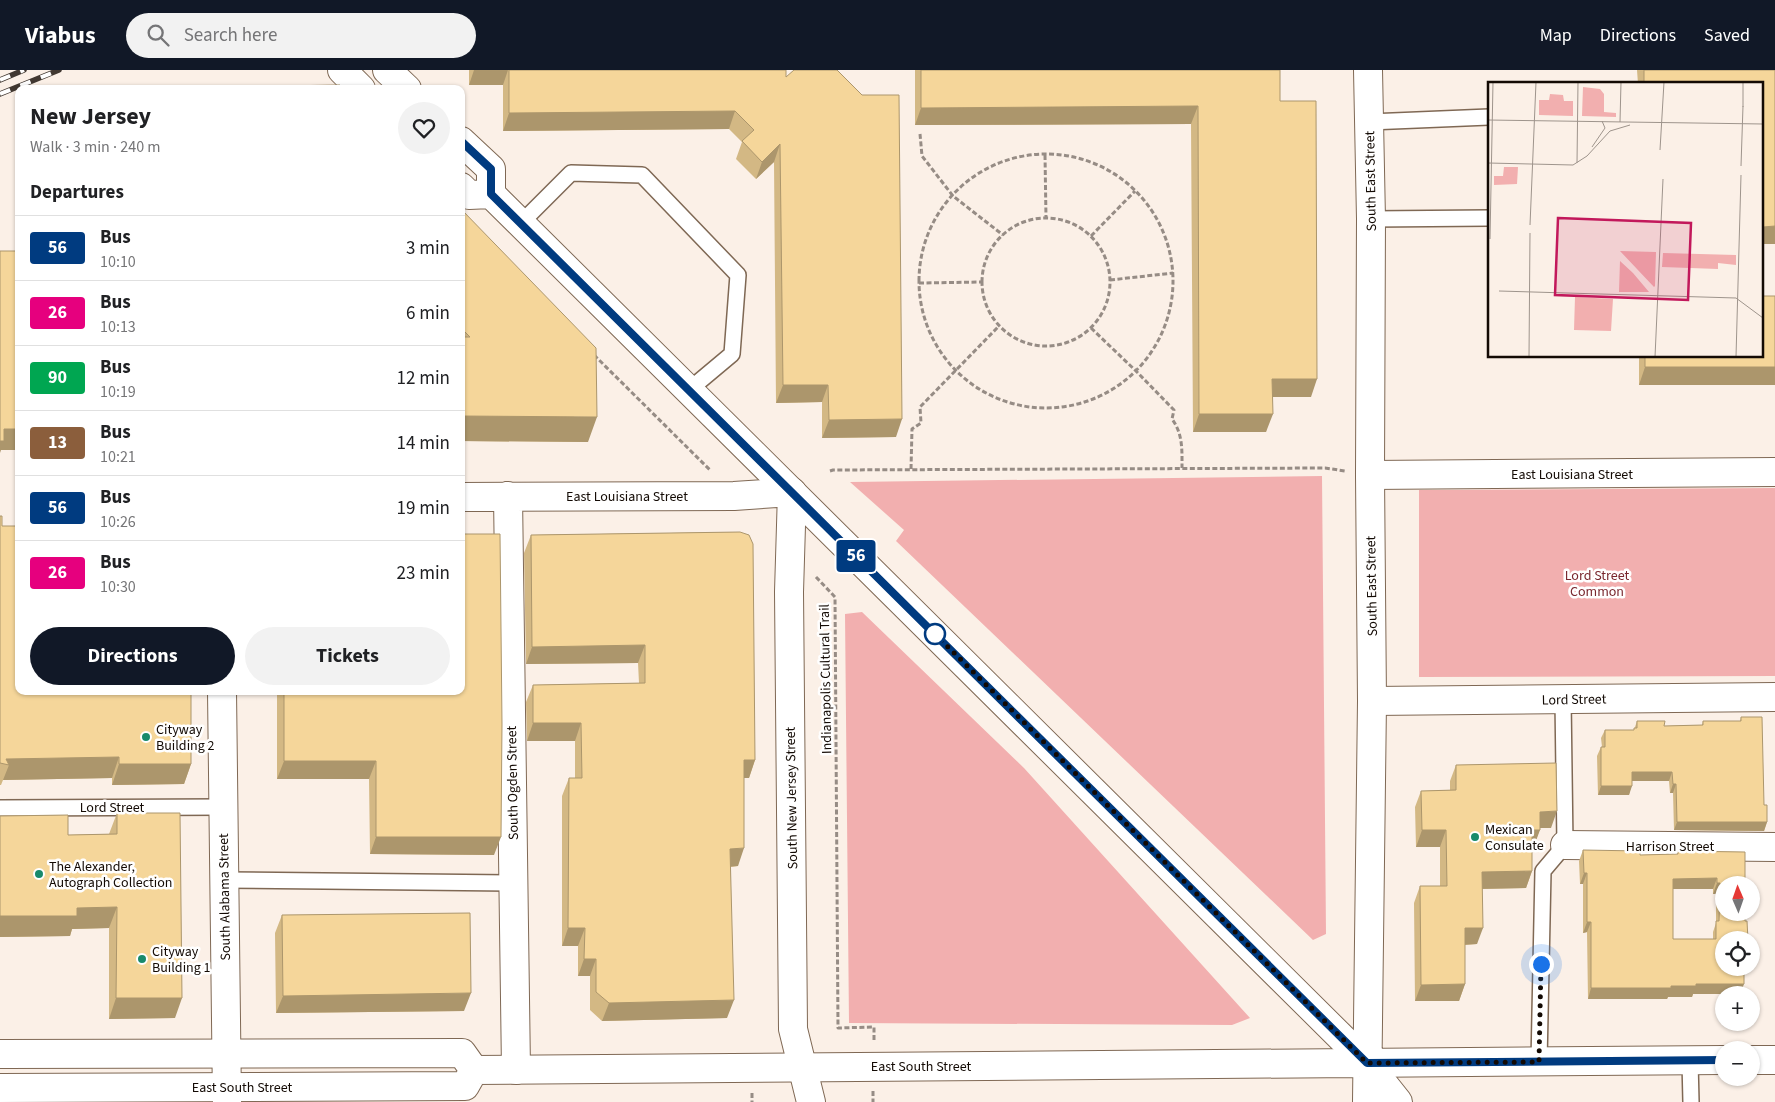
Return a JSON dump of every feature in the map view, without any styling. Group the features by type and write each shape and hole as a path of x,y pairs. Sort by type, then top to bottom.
{"street":[{"path":"342,70 357,85"},
{"path":"387,70 403,85"},
{"name":"South East Street","path":"1366,1102 1372,701 1370,475 1371,219 1368,70"},
{"path":"465,145 491,169 491,194 1367,1063 1398,1102"},
{"path":"465,191 469,195 491,194"},
{"name":"East Louisiana Street","path":"1370,475 1775,472"},
{"name":"East Louisiana Street","path":"465,497 734,496 792,492"},
{"name":"South New Jersey Street","path":"792,492 789,592 793,1029 810,1102"},
{"name":"South Ogden Street","path":"508,496 516,1070"},
{"name":"South Alabama Street","path":"222,695 227,1095"},
{"name":"Lord Street","path":"1372,701 1775,697"},
{"name":"Harrison Street","path":"1564,845 1775,847"},
{"path":"0,1054 462,1052 474,1070"},
{"name":"East South Street","path":"0,1088 227,1095 465,1086 474,1070 1715,1060"},
{"path":"1760,1060 1775,1060"}],"lane":[{"path":"1369,122 1488,117"},
{"path":"521,223 571,173 642,175 738,274 732,354 689,390"},
{"path":"1371,219 1488,218"},
{"path":"1539,1062 1543,872 1564,845 1563,699"},
{"name":"Lord Street","path":"0,808 223,806"},
{"path":"224,880 514,883"},
{"path":"1690,1061 1690,1102"}],"path":[{"path":"920,134 922,156 953,196 1003,235"},
{"path":"1045,155 1046,218"},
{"path":"1045,155 1065,156 1084,160 1119,178 1135,190 1147,204 1165,237 1171,255 1173,273 1170,309 1165,326 1158,342 1136,371 1122,383 1090,400 1055,408 1028,406 1001,400 970,382 956,371 932,336 923,310 919,282 923,251 928,236 938,215 953,196 985,170 1024,157 1045,155"},
{"path":"1090,236 1135,190"},
{"path":"1046,218 1062,220 1077,226 1090,236 1101,249 1108,264 1110,280 1108,298 1102,314 1091,328 1077,338 1062,344 1045,346 1028,344 1013,337 1000,326 987,306 982,282 983,268 987,256 994,244 1003,235 1016,226 1030,220 1046,218"},
{"path":"1110,280 1173,273"},
{"path":"919,282 982,282"},
{"path":"911,469 912,429 921,423 920,407 1000,326"},
{"path":"1091,328 1174,410 1172,419 1178,428 1182,440 1182,468"},
{"path":"592,353 734,496"},
{"path":"830,471 911,469 1325,468 1370,475"},
{"name":"Indianapolis Cultural Trail","path":"791,553 835,597 838,1028 874,1027 873,1102"}],"green space":[{"path":"1322,476 1326,934 1313,940 896,541 904,530 850,482"},
{"name":"Lord Street Common","path":"1775,488 1775,676 1419,677 1419,490"},
{"path":"862,612 1024,768 1250,1018 1232,1025 849,1023 845,614"}],"building":[{"path":"509,70 786,70 786,77 794,70 837,70 862,95 899,95 902,419 829,420 828,385 783,385 780,144 762,162 742,141 754,130 735,111 509,113"},
{"path":"921,70 1280,70 1280,101 1316,101 1317,379 1272,379 1273,414 1199,414 1198,106 921,108"},
{"path":"1644,70 1775,70 1775,226 1763,227 1763,296 1775,296 1775,367 1645,367 1645,358 1762,358 1762,82 1644,82"},
{"path":"465,213 596,348 597,417 465,416 465,337 470,337 465,332"},
{"path":"0,251 15,251 15,429 4,429 4,441 0,441"},
{"path":"0,516 2,516 2,526 15,526 15,695 191,695 191,764 119,764 119,757 6,759 9,765 0,763"},
{"path":"740,532 749,535 753,544 755,760 744,760 744,848 730,849 734,1000 609,1003 596,992 596,959 584,959 585,928 568,928 569,778 582,778 581,723 533,723 533,685 645,683 645,645 532,647 531,535"},
{"path":"465,534 500,534 501,837 376,837 376,761 284,761 284,695 465,695"},
{"path":"1741,717 1762,717 1764,805 1767,805 1767,822 1677,822 1676,784 1673,784 1672,772 1632,772 1632,786 1601,786 1601,747 1605,747 1605,730 1634,730 1634,728 1637,728 1637,721 1665,721 1664,726 1703,725 1703,721 1741,721"},
{"path":"1556,763 1557,811 1540,812 1540,830 1532,830 1532,871 1482,872 1483,928 1465,928 1465,984 1421,985 1420,886 1447,886 1446,830 1422,830 1421,791 1456,790 1456,765"},
{"path":"117,813 180,813 182,998 116,998 117,907 77,908 77,916 0,916 0,816 68,815 68,835 117,834"},
{"path":"1583,850 1640,851 1640,855 1678,854 1678,851 1745,852 1745,876 1673,879 1673,939 1715,939 1715,976 1744,976 1744,984 1696,984 1696,986 1671,986 1671,988 1591,988 1591,922 1587,922 1587,873 1584,873"},
{"path":"470,913 471,993 283,996 282,915"},
{"path":"1716,921 1747,921 1748,931 1716,931"}],"railway":[{"path":"0,80 24,70"},
{"path":"22,85 59,70"},
{"path":"0,94 15,88"}],"bus line":[{"name":"56","path":"465,145 491,169 491,194 1367,1063 1715,1060"}],"place":[{"name":"Cityway Building 2","path":"146,737"},
{"name":"Mexican Consulate","path":"1475,837"},
{"name":"The Alexander, Autograph Collection","path":"39,874"},
{"name":"Cityway Building 1","path":"142,959"}],"route":[{"path":"935,634 1367,1063 1539,1062 1541,964"}]}
